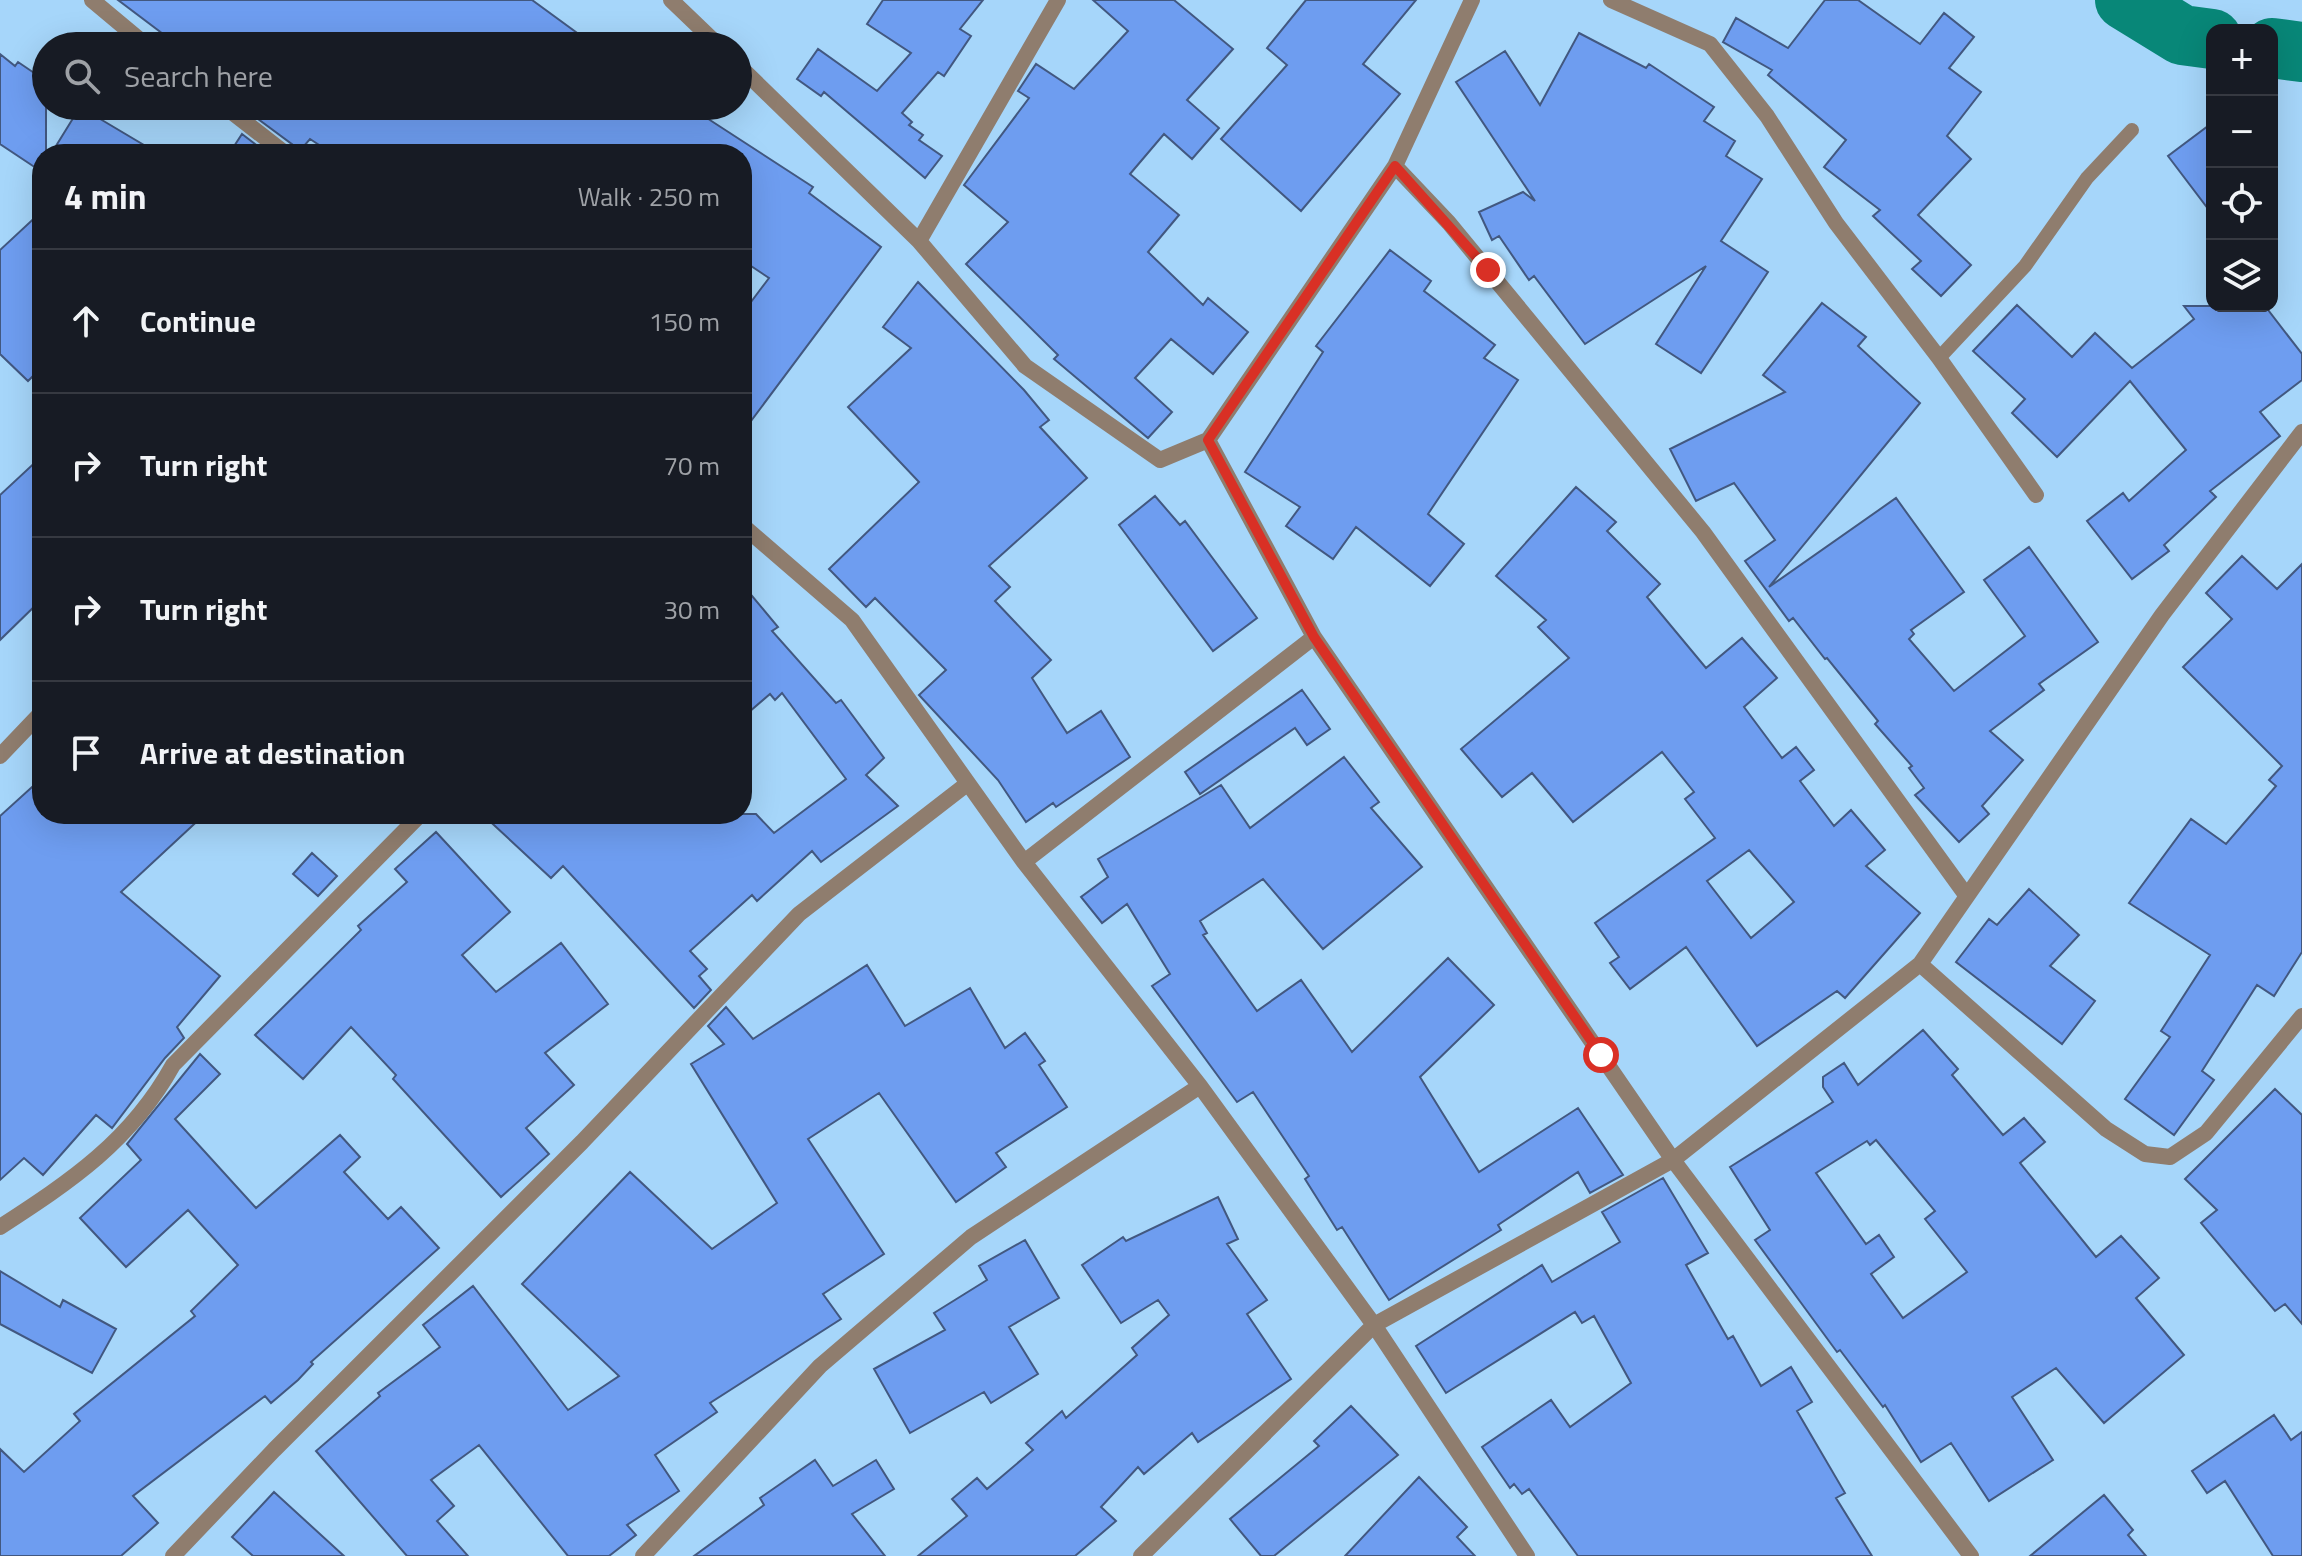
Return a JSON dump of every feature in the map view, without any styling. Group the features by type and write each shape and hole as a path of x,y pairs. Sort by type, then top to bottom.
{"street":[{"path":"92,0 130,32"},
{"path":"671,0 704,32"},
{"path":"919,241 1058,0"},
{"path":"752,79 919,241 1025,366 1160,460 1208,440 1395,166 1472,0"},
{"path":"1611,0 1710,44 1767,116 1836,223 1939,358 2036,495"},
{"path":"242,120 273,144"},
{"path":"1395,166 1449,223 1703,532 1966,895"},
{"path":"1141,1556 1374,1325 1673,1160 1920,964 2162,615 2302,432"},
{"path":"1208,440 1314,637 1673,1160 1971,1556"},
{"path":"752,534 852,620 1024,862 1200,1086 1374,1325 1527,1556"},
{"path":"1024,862 1314,637"},
{"path":"0,756 32,722"},
{"path":"173,1556 274,1450 582,1142 799,914 967,784"},
{"path":"0,1227 58,1191 124,1135 153,1101 173,1065 411,824"},
{"path":"1920,964 2106,1129 2145,1154 2170,1157 2206,1133 2301,1020"},
{"path":"643,1556 820,1366 971,1237 1200,1086"}],"lane":[{"path":"1939,358 2025,266 2087,178 2132,130"}],"building":[{"path":"118,0 532,0 576,32 160,32"},
{"path":"883,0 983,0 960,29 971,36 944,76 938,72 902,113 912,122 909,125 923,135 919,140 942,156 925,178 824,92 821,96 797,79 818,49 877,91 911,53 867,24"},
{"path":"1093,0 1174,0 1233,49 1187,100 1219,128 1192,159 1164,134 1130,174 1179,215 1148,252 1203,305 1208,298 1248,332 1213,374 1171,339 1135,378 1172,412 1148,438 1054,359 1058,355 966,264 1008,222 964,185 1029,98 1018,91 1036,64 1074,89 1128,31"},
{"path":"1306,0 1416,0 1363,64 1400,94 1301,211 1221,139 1287,65 1267,48"},
{"path":"1825,0 1858,0 1920,44 1944,13 1974,37 1949,68 1981,92 1947,136 1971,159 1918,215 1971,265 1941,296 1912,269 1921,261 1873,216 1880,210 1824,167 1846,140 1768,75 1772,70 1723,42 1736,18 1788,48"},
{"path":"1579,33 1646,68 1649,64 1714,107 1704,121 1735,141 1726,156 1762,179 1721,241 1768,272 1701,373 1656,344 1706,266 1585,344 1534,276 1529,280 1499,236 1492,240 1479,212 1523,192 1535,201 1456,82 1505,51 1540,105"},
{"path":"0,54 15,66 18,62 32,72 32,120 46,120 46,144 32,144 32,165 0,144"},
{"path":"72,120 102,120 142,144 57,144"},
{"path":"259,120 710,120 747,144 318,144 310,139 306,144 292,144"},
{"path":"2206,128 2206,206 2168,156"},
{"path":"242,134 255,144 236,144"},
{"path":"752,147 813,187 809,193 881,247 752,420 752,301 769,278 752,267"},
{"path":"32,220 32,377 28,381 0,354 0,250"},
{"path":"1390,250 1431,281 1424,291 1495,345 1484,358 1518,380 1428,514 1464,544 1430,586 1356,527 1333,559 1286,526 1300,507 1245,472 1323,352 1316,346"},
{"path":"918,282 1024,390 1049,420 1040,427 1087,478 989,566 1010,587 995,601 1051,660 1032,678 1067,733 1101,711 1130,757 1056,807 1053,803 1026,822 998,780 919,695 946,670 875,598 866,607 829,569 919,482 848,407 911,348 883,327"},
{"path":"1822,303 1866,337 1858,346 1920,403 1769,587 1896,498 1964,592 1911,630 1914,634 1909,639 1954,691 2025,636 1984,580 2029,547 2098,642 2039,684 2044,690 1990,731 2023,760 1982,806 1989,814 1959,842 1915,795 1924,788 1909,768 1912,766 1875,724 1878,721 1793,618 1789,621 1745,561 1775,540 1734,483 1696,501 1670,449 1785,392 1763,375"},
{"path":"2017,305 2072,357 2095,333 2132,368 2194,319 2184,306 2206,306 2206,312 2270,312 2302,354 2302,380 2260,412 2280,436 2210,491 2216,497 2164,545 2169,551 2132,579 2087,521 2123,493 2129,501 2186,450 2130,381 2057,457 2012,413 2025,399 1973,351"},
{"path":"32,465 32,609 0,640 0,495"},
{"path":"1576,487 1616,522 1607,531 1660,584 1647,597 1706,668 1742,638 1777,678 1744,707 1782,758 1796,747 1814,770 1800,781 1834,826 1851,810 1885,850 1866,866 1920,913 1845,998 1837,991 1757,1046 1686,947 1630,989 1610,963 1619,957 1595,923 1715,838 1685,799 1694,792 1662,752 1573,822 1532,773 1502,797 1461,749 1569,658 1538,627 1546,620 1496,576","holes":["1749,850 1794,902 1751,938 1707,881"]},
{"path":"1155,496 1180,525 1185,521 1257,618 1213,651 1119,525"},
{"path":"2242,556 2277,589 2302,564 2302,952 2274,996 2257,985 2202,1071 2214,1080 2174,1135 2125,1099 2170,1037 2161,1031 2210,955 2129,903 2191,819 2226,844 2276,786 2269,780 2282,766 2183,667 2232,619 2206,593"},
{"path":"752,596 778,627 772,631 836,703 841,700 884,758 866,775 898,806 821,862 812,851 757,901 752,895 690,951 707,969 699,976 711,990 694,1008 563,866 551,878 493,824 752,824 752,814 756,814 774,833 846,779 782,693 775,700 770,694 752,709"},
{"path":"1302,690 1330,729 1307,745 1295,728 1200,794 1185,772"},
{"path":"1344,757 1379,802 1371,808 1422,867 1323,949 1263,879 1200,921 1207,933 1203,935 1257,1011 1301,980 1352,1052 1448,958 1494,1005 1420,1077 1479,1172 1578,1108 1623,1175 1590,1193 1578,1172 1498,1225 1501,1230 1389,1300 1342,1227 1337,1230 1305,1179 1309,1176 1253,1092 1237,1102 1152,986 1170,974 1127,904 1102,923 1081,897 1108,877 1098,859 1221,785 1250,828"},
{"path":"32,787 32,824 194,824 121,892 220,976 177,1027 184,1038 112,1128 96,1115 43,1175 24,1158 0,1180 0,816"},
{"path":"436,832 510,912 462,955 496,992 561,943 608,1004 545,1053 574,1085 526,1128 549,1154 501,1197 393,1079 396,1075 351,1027 303,1079 255,1035 361,930 358,926 407,882 395,869"},
{"path":"312,853 337,876 318,896 293,874"},
{"path":"2029,889 2079,935 2050,966 2095,1001 2062,1044 1956,962 1989,919 1997,925"},
{"path":"867,965 905,1026 970,988 1005,1048 1025,1033 1045,1061 1039,1065 1067,1107 996,1153 1006,1167 956,1202 879,1093 808,1139 884,1254 823,1294 841,1319 710,1403 717,1412 655,1455 679,1491 627,1525 636,1535 609,1556 568,1556 479,1445 431,1480 454,1506 437,1521 468,1556 407,1556 316,1451 380,1396 378,1393 440,1347 423,1325 473,1286 568,1410 619,1376 522,1284 630,1172 712,1249 777,1203 691,1064 724,1044 708,1026 726,1007 753,1039"},
{"path":"1923,1030 1958,1069 1952,1075 2003,1135 2024,1118 2045,1142 2020,1163 2096,1257 2121,1236 2159,1278 2136,1298 2184,1355 2104,1423 2056,1368 2012,1397 2053,1460 1989,1501 1951,1443 1921,1462 1885,1405 1883,1407 1840,1350 1837,1352 1755,1240 1770,1230 1730,1167 1833,1102 1823,1087 1823,1077 1844,1063 1858,1085","holes":["1876,1140 1935,1211 1925,1219 1967,1272 1903,1318 1871,1274 1894,1257 1879,1235 1866,1244 1816,1173 1867,1141 1870,1145"]},
{"path":"200,1054 220,1074 175,1119 256,1208 340,1135 360,1157 344,1172 388,1219 401,1207 439,1248 311,1362 313,1364 298,1380 271,1403 265,1396 133,1496 158,1523 121,1556 0,1556 0,1449 24,1472 80,1421 74,1414 195,1316 191,1311 238,1265 188,1210 126,1267 80,1218 141,1160 127,1144"},
{"path":"2275,1089 2302,1115 2302,1324 2285,1304 2275,1311 2201,1223 2217,1210 2185,1179"},
{"path":"1663,1178 1708,1253 1686,1265 1728,1339 1733,1336 1761,1386 1791,1367 1812,1402 1797,1411 1845,1493 1836,1498 1872,1556 1578,1556 1529,1489 1522,1494 1514,1484 1510,1488 1482,1447 1551,1400 1570,1427 1631,1383 1594,1316 1582,1323 1575,1312 1446,1393 1416,1346 1542,1265 1552,1282 1620,1242 1602,1212"},
{"path":"1218,1197 1238,1239 1227,1244 1267,1300 1247,1314 1291,1379 1198,1442 1192,1433 1144,1474 1138,1467 1101,1507 1116,1521 1075,1556 918,1556 967,1516 952,1499 977,1478 987,1489 1033,1450 1026,1443 1062,1411 1066,1418 1137,1355 1132,1348 1169,1315 1158,1300 1121,1323 1082,1265 1123,1237 1126,1241"},
{"path":"1025,1240 1059,1298 1009,1327 1038,1374 991,1403 984,1392 910,1433 874,1369 945,1330 934,1313 987,1280 979,1266"},
{"path":"0,1271 60,1307 63,1300 116,1329 92,1373 0,1324"},
{"path":"1351,1406 1398,1455 1274,1556 1261,1556 1230,1519 1319,1446 1314,1441"},
{"path":"2274,1415 2291,1440 2302,1432 2302,1556 2273,1556 2225,1481 2207,1493 2192,1471"},
{"path":"815,1460 833,1486 876,1460 894,1489 852,1514 885,1556 694,1556 764,1505 760,1498"},
{"path":"1419,1477 1467,1527 1457,1537 1475,1556 1345,1556"},
{"path":"274,1492 344,1556 253,1556 232,1537"},
{"path":"2104,1495 2133,1530 2128,1535 2146,1556 2030,1556"}],"waterway":[{"path":"2125,0 2182,35 2206,38"},
{"path":"2278,49 2302,52"}],"route":[{"path":"1488,270 1395,166 1208,440 1314,637 1601,1055"}]}
